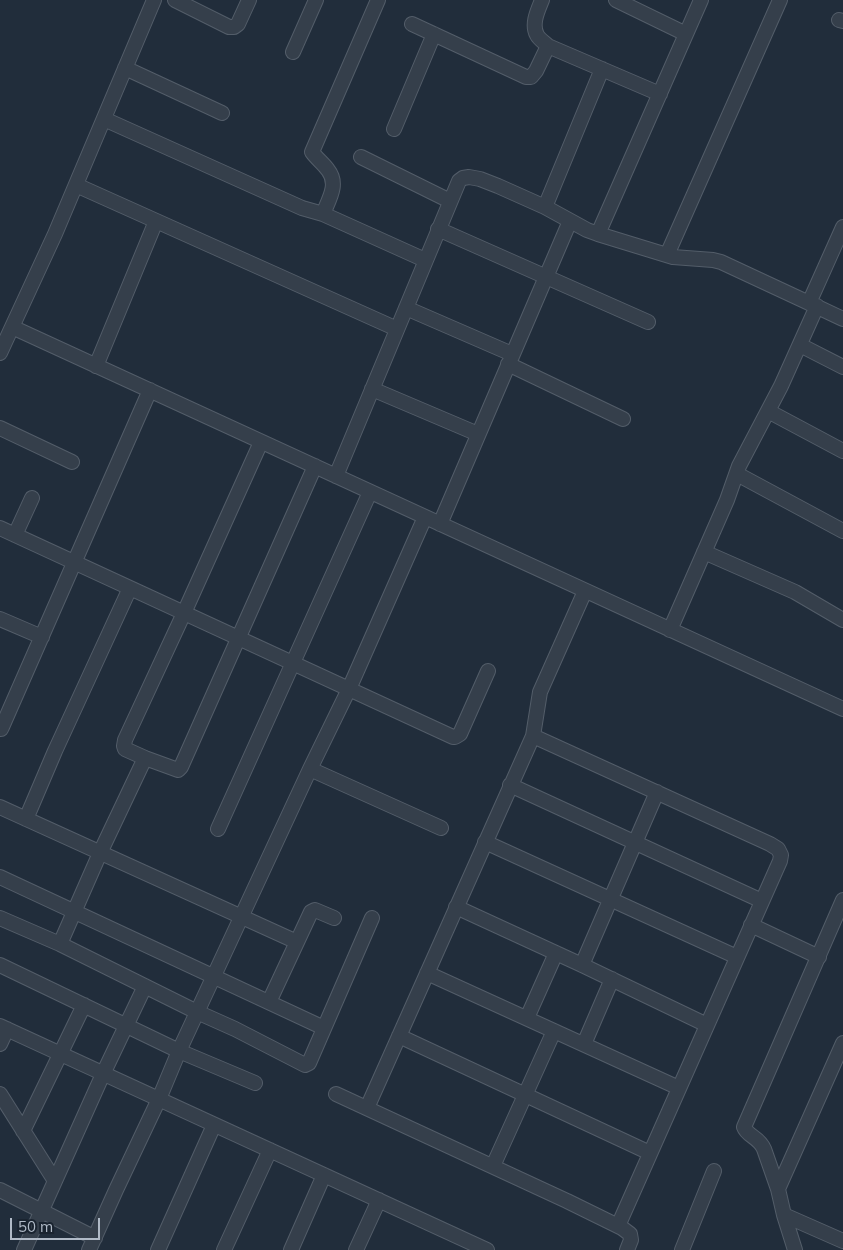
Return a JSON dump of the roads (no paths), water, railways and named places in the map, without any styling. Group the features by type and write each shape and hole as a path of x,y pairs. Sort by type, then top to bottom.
{"street":[{"path":"0,353 55,234 154,0"},
{"path":"175,0 229,27 234,27 238,24 249,0"},
{"path":"293,52 316,0"},
{"path":"323,214 332,193 334,178 312,152 378,0"},
{"path":"542,0 534,25 537,36 548,46 660,94"},
{"path":"616,0 686,34"},
{"path":"598,234 701,0"},
{"path":"667,255 780,0"},
{"path":"412,24 526,77 531,77 536,71 548,46"},
{"path":"394,129 434,34"},
{"path":"125,68 222,113"},
{"path":"545,207 602,69"},
{"path":"104,119 302,208 323,214 426,260"},
{"path":"361,157 450,201"},
{"path":"336,476 459,180 469,177 480,179 545,207 598,234 667,255 721,262 843,319"},
{"path":"76,185 397,329"},
{"path":"96,366 156,221"},
{"path":"440,524 570,221"},
{"path":"670,630 727,500 736,474 800,345 843,227"},
{"path":"438,229 648,322"},
{"path":"406,308 510,359 623,418"},
{"path":"12,327 843,709"},
{"path":"800,345 843,367"},
{"path":"372,389 478,434"},
{"path":"0,728 150,390"},
{"path":"768,410 843,451"},
{"path":"0,428 72,462"},
{"path":"261,442 125,740 125,749 178,770 181,767 314,466"},
{"path":"736,474 843,532"},
{"path":"218,829 370,492"},
{"path":"15,535 32,498"},
{"path":"0,1190 42,1210 92,1244 179,1051 348,689 425,517"},
{"path":"0,528 456,737 460,734 488,672"},
{"path":"704,552 795,592 843,620"},
{"path":"26,819 59,742 130,588"},
{"path":"367,1108 533,736 540,692 584,591"},
{"path":"0,619 42,637"},
{"path":"533,736 770,844 778,849 782,855 618,1226"},
{"path":"60,944 145,758"},
{"path":"310,769 442,828"},
{"path":"510,785 762,901"},
{"path":"582,965 657,792"},
{"path":"0,807 297,942"},
{"path":"485,842 737,957"},
{"path":"0,877 324,1028"},
{"path":"796,1250 784,1215 778,1189 761,1142 745,1131 744,1127 843,900"},
{"path":"456,907 707,1025"},
{"path":"269,1002 313,910 318,910 334,918"},
{"path":"0,918 60,944 305,1065 309,1063 372,918"},
{"path":"751,926 818,957"},
{"path":"527,1018 556,953"},
{"path":"0,965 179,1051 255,1083"},
{"path":"427,973 679,1088"},
{"path":"584,1044 612,979"},
{"path":"24,1250 103,1074 145,986"},
{"path":"24,1131 84,1005"},
{"path":"0,1044 3,1027 487,1250"},
{"path":"493,1166 554,1031"},
{"path":"399,1036 650,1153"},
{"path":"778,1189 843,1043"},
{"path":"0,1094 55,1181"},
{"path":"336,1094 618,1226 630,1234 631,1240 627,1250"},
{"path":"158,1250 214,1125"},
{"path":"224,1250 270,1150"},
{"path":"682,1250 714,1171"},
{"path":"291,1250 324,1175"},
{"path":"356,1250 379,1200"},
{"path":"784,1215 843,1241"}]}
